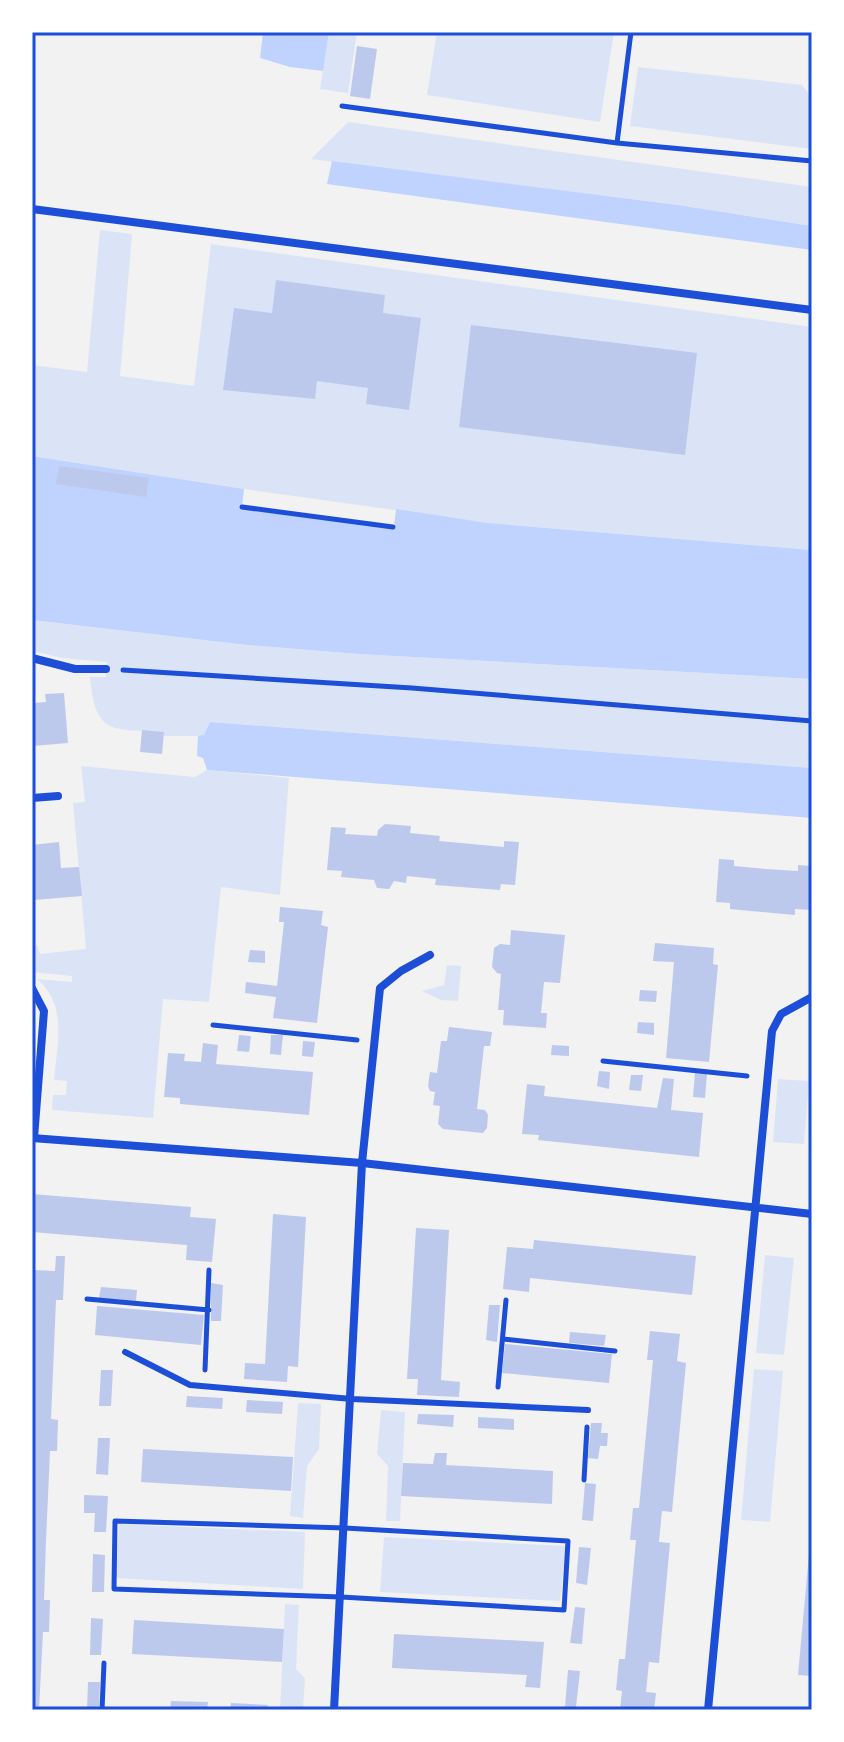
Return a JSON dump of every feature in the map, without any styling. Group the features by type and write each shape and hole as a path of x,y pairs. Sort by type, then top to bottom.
{"street":[{"path":"32,209 812,310"},
{"path":"32,658 75,669 106,669"},
{"path":"32,798 58,796"},
{"path":"334,1710 362,1163 380,988 401,971 430,955"},
{"path":"32,988 44,1011 33,1138 362,1163 812,1214"},
{"path":"708,1710 772,1031 781,1014 812,997"}],"lane":[{"path":"125,1352 190,1385 204,1387 352,1399 588,1410"}],"path":[{"path":"617,143 631,32"},
{"path":"342,106 617,143 812,161"},
{"path":"242,507 393,527"},
{"path":"106,669 412,688 812,721"},
{"path":"213,1025 374,1041"},
{"path":"603,1061 768,1079"},
{"path":"204,1387 209,1270"},
{"path":"87,1299 209,1310"},
{"path":"497,1404 506,1300"},
{"path":"503,1339 615,1351"},
{"path":"584,1480 588,1410"},
{"path":"115,1521 345,1528 568,1541 564,1610 341,1597 114,1589 115,1521"},
{"path":"102,1710 104,1663"}],"shaded area":[{"path":"329,32 357,32 348,93 320,89"},
{"path":"437,32 614,32 600,122 427,95"},
{"path":"638,67 802,85 812,106 811,149 630,126"},
{"path":"348,122 812,187 812,226 678,205 311,159"},
{"path":"100,230 132,234 120,376 194,386 211,244 812,327 812,550 488,523 32,456 32,365 87,372"},
{"path":"32,620 247,645 358,654 812,679 812,768 210,722 204,736 164,736 164,732 119,729 102,720 92,696 90,677 106,677 107,662 62,658 32,651"},
{"path":"81,766 195,777 207,770 289,778 280,895 221,887 209,1002 163,999 153,1118 52,1110 53,1095 66,1095 67,1081 54,1080 57,1013 47,989 37,979 72,982 72,976 32,972 32,946 37,945 40,954 86,949 73,803 85,802"},
{"path":"447,965 461,966 458,1001 441,1000 422,991 444,985"},
{"path":"778,1079 809,1081 804,1144 773,1142"},
{"path":"765,1255 794,1258 784,1355 756,1353"},
{"path":"754,1369 783,1371 770,1522 741,1520"},
{"path":"298,1403 321,1404 319,1449 307,1466 303,1518 290,1516"},
{"path":"381,1410 405,1412 400,1521 386,1521 388,1466 377,1454"},
{"path":"119,1524 305,1532 303,1589 116,1578"},
{"path":"384,1537 566,1546 560,1601 380,1592"},
{"path":"285,1604 299,1605 296,1669 305,1678 303,1710 280,1710"}],"water":[{"path":"263,32 329,32 323,71 290,67 260,58"},
{"path":"332,161 678,205 812,226 812,250 327,184"},
{"path":"32,456 244,489 242,507 394,527 396,509 488,523 812,550 812,679 358,654 247,645 32,620"},
{"path":"210,722 812,768 812,818 207,770 203,758 197,756 198,736 204,735"}],"building":[{"path":"357,46 377,49 370,99 350,96"},
{"path":"276,280 385,295 383,313 421,318 409,410 366,404 368,388 317,381 315,399 223,390 234,308 272,313"},
{"path":"471,325 697,353 685,455 459,427"},
{"path":"59,466 149,478 146,497 56,484"},
{"path":"64,693 68,743 32,746 34,703 46,702 45,694"},
{"path":"142,730 164,732 162,754 140,752"},
{"path":"385,824 411,826 410,833 440,836 439,841 504,847 504,841 519,842 515,885 501,884 500,890 435,885 436,879 407,876 406,883 394,881 389,889 377,888 374,880 341,877 342,871 327,870 331,827 346,828 345,834 377,836 378,830"},
{"path":"59,842 61,868 79,867 82,896 34,900 32,845"},
{"path":"719,859 734,860 734,866 766,869 798,871 798,865 812,866 812,910 795,909 795,915 730,909 730,903 716,902"},
{"path":"280,907 323,911 321,925 328,927 317,1023 273,1018 276,997 245,993 246,982 277,986 284,922 279,922"},
{"path":"511,930 565,935 560,983 544,982 541,1013 547,1013 546,1028 503,1025 504,1010 498,1010 501,974 492,967 494,948 500,944 510,945"},
{"path":"655,943 714,948 713,964 718,965 709,1062 666,1058 674,962 653,961"},
{"path":"250,950 265,951 265,963 248,962"},
{"path":"640,990 657,991 656,1002 639,1001"},
{"path":"638,1022 654,1023 654,1035 637,1033"},
{"path":"449,1027 492,1032 490,1046 484,1046 477,1109 485,1110 488,1115 487,1128 483,1133 443,1129 438,1124 440,1106 433,1105 435,1092 430,1091 428,1086 430,1072 437,1073 441,1041 447,1041"},
{"path":"239,1035 251,1036 249,1052 237,1051"},
{"path":"271,1035 283,1035 281,1055 270,1054"},
{"path":"303,1041 315,1042 313,1057 302,1056"},
{"path":"203,1043 218,1045 216,1064 313,1072 309,1115 180,1104 180,1098 164,1097 168,1053 185,1054 184,1061 201,1062"},
{"path":"552,1045 569,1046 569,1056 551,1055"},
{"path":"599,1071 610,1072 609,1089 597,1086"},
{"path":"695,1072 707,1074 705,1098 693,1097"},
{"path":"631,1075 643,1075 641,1091 629,1090"},
{"path":"663,1078 674,1079 671,1110 703,1113 699,1157 538,1140 539,1135 522,1134 527,1084 545,1086 544,1096 657,1108"},
{"path":"32,1194 191,1207 190,1217 216,1219 212,1262 186,1260 187,1245 32,1232"},
{"path":"273,1214 306,1217 298,1367 288,1366 287,1382 244,1379 245,1363 265,1364"},
{"path":"416,1228 449,1230 441,1380 460,1382 459,1397 417,1395 418,1379 407,1379"},
{"path":"534,1240 696,1256 692,1295 530,1278 529,1292 503,1289 507,1247 533,1249"},
{"path":"56,1256 65,1256 63,1300 56,1300 51,1419 58,1420 57,1451 50,1451 44,1600 50,1600 49,1632 43,1632 39,1710 32,1710 32,1298 34,1270 55,1271"},
{"path":"211,1283 223,1285 221,1321 211,1321"},
{"path":"101,1287 137,1290 136,1301 99,1298"},
{"path":"489,1305 500,1305 497,1342 486,1340"},
{"path":"97,1306 204,1315 201,1345 95,1335"},
{"path":"650,1331 680,1334 677,1361 686,1363 672,1512 662,1511 659,1542 670,1543 659,1663 649,1662 646,1692 656,1693 654,1710 620,1710 622,1691 616,1690 619,1659 625,1659 636,1540 630,1540 633,1508 639,1508 653,1360 647,1360"},
{"path":"570,1332 606,1335 604,1346 569,1343"},
{"path":"505,1344 612,1354 609,1383 502,1373"},
{"path":"101,1370 113,1370 111,1406 99,1406"},
{"path":"187,1396 223,1398 222,1409 186,1407"},
{"path":"247,1400 283,1402 282,1414 246,1412"},
{"path":"418,1414 454,1415 453,1427 417,1424"},
{"path":"478,1417 514,1419 514,1430 478,1428"},
{"path":"591,1423 602,1423 601,1433 608,1433 607,1446 600,1446 598,1459 588,1458"},
{"path":"98,1438 110,1438 108,1475 96,1474"},
{"path":"143,1449 293,1457 291,1491 141,1482"},
{"path":"435,1453 447,1453 446,1465 553,1471 552,1504 401,1496 403,1463 433,1464"},
{"path":"585,1483 596,1484 593,1521 582,1520"},
{"path":"84,1495 108,1496 106,1532 94,1532 95,1513 84,1513"},
{"path":"579,1547 591,1548 587,1585 576,1583"},
{"path":"93,1554 105,1555 104,1592 92,1592"},
{"path":"809,1554 812,1554 812,1676 798,1675"},
{"path":"575,1607 585,1608 582,1644 570,1643"},
{"path":"91,1618 103,1619 101,1655 90,1655"},
{"path":"134,1620 284,1629 282,1662 132,1654"},
{"path":"394,1634 544,1642 540,1688 525,1687 527,1675 392,1668"},
{"path":"568,1670 580,1671 576,1707 565,1707"},
{"path":"88,1682 100,1682 99,1710 87,1710"},
{"path":"171,1701 208,1702 207,1710 170,1710"},
{"path":"231,1703 268,1705 267,1710 230,1710"}]}
